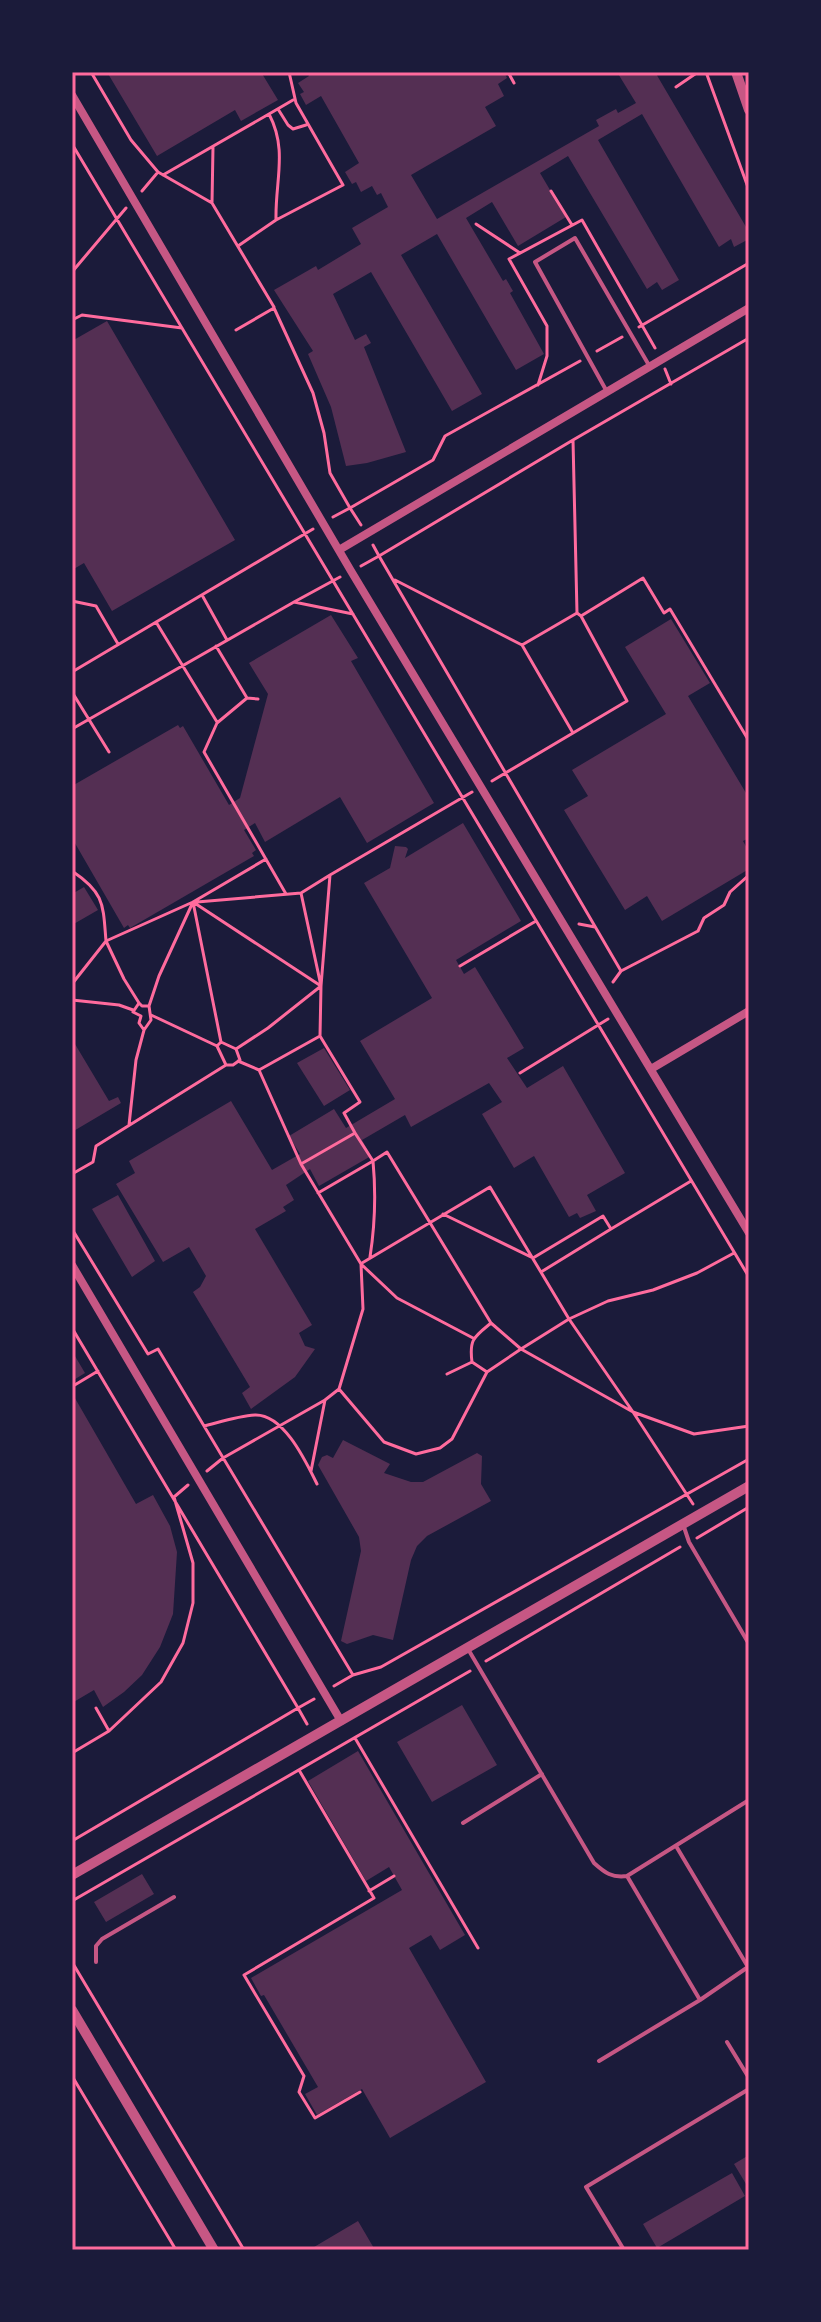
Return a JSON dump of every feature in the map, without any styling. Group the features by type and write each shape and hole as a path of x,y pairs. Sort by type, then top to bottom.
{"street":[{"path":"736,72 749,110"},
{"path":"72,95 351,571 749,1233"},
{"path":"339,550 749,308"},
{"path":"651,1069 749,1011"},
{"path":"72,1265 341,1721"},
{"path":"72,1875 749,1486"},
{"path":"72,2010 214,2250"}],"lane":[{"path":"607,391 535,262 575,238 650,367"},
{"path":"683,1524 689,1542 749,1644"},
{"path":"468,1648 594,1863 604,1872 615,1877 627,1876 749,1800"},
{"path":"463,1823 542,1774"},
{"path":"599,2061 748,1967 676,1846"},
{"path":"627,1876 700,2000"},
{"path":"96,1962 96,1946 102,1939 174,1897"},
{"path":"727,2042 749,2078"},
{"path":"624,2250 586,2187 749,2089"}],"path":[{"path":"91,72 131,140 160,174 212,203"},
{"path":"238,246 276,220 343,185 295,99 288,72"},
{"path":"508,72 514,83"},
{"path":"676,87 698,72"},
{"path":"706,72 749,190"},
{"path":"72,272 116,218 160,174 295,99"},
{"path":"278,109 293,129 308,124"},
{"path":"269,114 277,129 280,147 276,220"},
{"path":"72,144 749,1277"},
{"path":"213,146 210,175 212,203 274,308 313,393 324,433 330,473 621,971"},
{"path":"551,191 572,225"},
{"path":"538,385 547,356 547,326 509,259 582,220 644,325 671,384"},
{"path":"476,224 520,253"},
{"path":"72,672 433,460 445,436 749,263"},
{"path":"236,330 274,308"},
{"path":"72,320 82,315 182,328"},
{"path":"72,729 379,556 749,338"},
{"path":"193,902 301,893 627,701 579,614 573,440"},
{"path":"522,645 643,578 664,613 670,609 749,741"},
{"path":"392,579 522,645 573,733"},
{"path":"202,595 227,640"},
{"path":"72,601 96,606 119,645"},
{"path":"294,602 353,614"},
{"path":"72,608 72,616"},
{"path":"156,622 217,723"},
{"path":"216,646 247,698"},
{"path":"72,692 109,752"},
{"path":"258,699 247,698 217,723 204,752 286,894"},
{"path":"72,984 106,941 193,902 266,859"},
{"path":"72,871 90,883 103,905 106,941 139,1003 149,1006"},
{"path":"330,875 320,1036 360,1102 344,1113 373,1161 374,1235 370,1258"},
{"path":"591,1013 621,971 698,931 704,918 724,905 730,892 749,875"},
{"path":"301,893 321,986"},
{"path":"193,902 321,986"},
{"path":"129,1125 136,1060 144,1030 149,1026 149,1006 159,976 193,902"},
{"path":"193,902 219,1044 226,1065"},
{"path":"460,966 536,921"},
{"path":"151,1015 236,1049 321,986"},
{"path":"72,1000 119,1005 133,1010 141,1016 139,1023 144,1030"},
{"path":"133,1010 139,1003"},
{"path":"520,1073 618,1013"},
{"path":"259,1070 320,1036"},
{"path":"236,1049 238,1061"},
{"path":"238,1061 259,1070 301,1164 361,1264 397,1298 473,1338"},
{"path":"72,1174 93,1162 96,1146 226,1065 238,1061"},
{"path":"301,1164 355,1133"},
{"path":"318,1193 387,1152 491,1323 521,1349 633,1412 694,1434 749,1426"},
{"path":"541,1272 691,1181"},
{"path":"361,1264 490,1187 569,1319 712,1529"},
{"path":"443,1214 533,1258"},
{"path":"533,1258 603,1216 611,1229"},
{"path":"72,1229 148,1354 158,1349 353,1675"},
{"path":"339,1389 384,1442 416,1454 440,1448 452,1439 487,1372 521,1349 569,1319 608,1301 653,1290 697,1273 734,1253"},
{"path":"174,1497 223,1458 339,1389 363,1309 361,1264"},
{"path":"487,1372 472,1362 470,1345 473,1338 491,1323"},
{"path":"72,1328 326,1755"},
{"path":"447,1374 472,1362"},
{"path":"73,1386 98,1371"},
{"path":"310,1471 325,1400"},
{"path":"204,1426 258,1415 280,1426 297,1448 317,1484"},
{"path":"72,1841 353,1675 381,1667 749,1459"},
{"path":"72,1753 109,1731 161,1682 183,1643 193,1603 193,1563 174,1497"},
{"path":"72,1901 749,1507"},
{"path":"96,1708 109,1731"},
{"path":"355,1738 478,1948"},
{"path":"299,1770 374,1898 244,1975 304,2076 299,2092 315,2118 360,2092"},
{"path":"369,1891 394,1876"},
{"path":"72,1962 244,2250"},
{"path":"72,2076 176,2250"}],"building":[{"path":"107,72 261,72 278,100 241,121 235,110 157,156"},
{"path":"307,72 504,72 507,78 498,84 504,96 485,107 496,126 411,175 437,219 599,126 596,120 636,103 617,72 655,72 749,232 749,239 734,247 731,239 719,247 642,114 598,140 679,280 662,290 657,282 647,289 568,156 540,173 566,217 518,246 492,202 466,218 503,281 506,279 513,291 510,293 544,354 516,370 437,234 401,255 482,394 452,411 371,272 333,294 355,340 366,334 371,343 364,347 406,452 346,466 331,407 308,354 313,351 274,290 316,266 318,270 361,244 352,228 388,207 381,193 377,195 372,186 361,192 356,182 352,184 345,172 359,163 321,96 306,105 300,94 304,92 298,83 309,76"},
{"path":"107,321 235,540 112,611 84,563 72,570 72,341"},
{"path":"331,615 358,658 351,661 434,803 367,843 340,797 265,842 255,823 244,830 256,850 252,853 254,856 130,928 128,925 124,928 72,838 72,786 178,725 180,728 183,726 229,805 240,798 268,694 249,663"},
{"path":"671,619 710,683 688,696 749,798 749,838 743,841 749,852 749,869 662,921 647,896 625,910 564,810 588,796 572,770 666,714 625,647"},
{"path":"463,823 521,921 456,960 464,974 475,967 524,1048 507,1058 527,1088 563,1066 625,1173 587,1195 596,1211 580,1218 577,1213 569,1217 534,1156 514,1168 482,1114 502,1102 489,1083 411,1127 405,1115 362,1140 371,1156 319,1186 310,1169 286,1185 294,1200 283,1207 286,1211 255,1229 312,1325 299,1333 305,1346 315,1349 295,1377 251,1409 242,1393 250,1387 193,1292 206,1276 189,1247 163,1262 116,1184 135,1173 129,1161 231,1101 272,1170 300,1154 289,1136 334,1109 346,1128 395,1099 360,1041 432,998 364,883 390,868 395,846 408,849 405,858"},
{"path":"84,887 98,910 72,925 72,894"},
{"path":"72,1039 109,1101 118,1097 121,1103 72,1132"},
{"path":"324,1048 350,1090 324,1106 297,1063"},
{"path":"118,1195 155,1261 132,1277 92,1209"},
{"path":"72,1351 85,1373 72,1381"},
{"path":"72,1393 136,1504 153,1495 170,1526 177,1552 173,1614 160,1647 142,1675 103,1707 94,1690 72,1703"},
{"path":"343,1440 390,1464 384,1473 411,1482 423,1482 477,1453 482,1456 481,1484 491,1501 427,1536 417,1546 393,1640 373,1635 347,1644 341,1641 361,1551 359,1537 318,1465 322,1457 327,1455 333,1458"},
{"path":"462,1705 497,1765 432,1802 397,1742"},
{"path":"358,1751 465,1935 440,1950 431,1935 409,1948 486,2082 390,2138 362,2089 317,2115 305,2094 318,2087 251,1978 402,1890 389,1867 366,1881 308,1781"},
{"path":"142,1874 154,1894 106,1922 94,1902"},
{"path":"749,2155 749,2189 734,2164"},
{"path":"732,2173 745,2196 657,2248 643,2224"},
{"path":"358,2221 375,2250 309,2250"}]}
